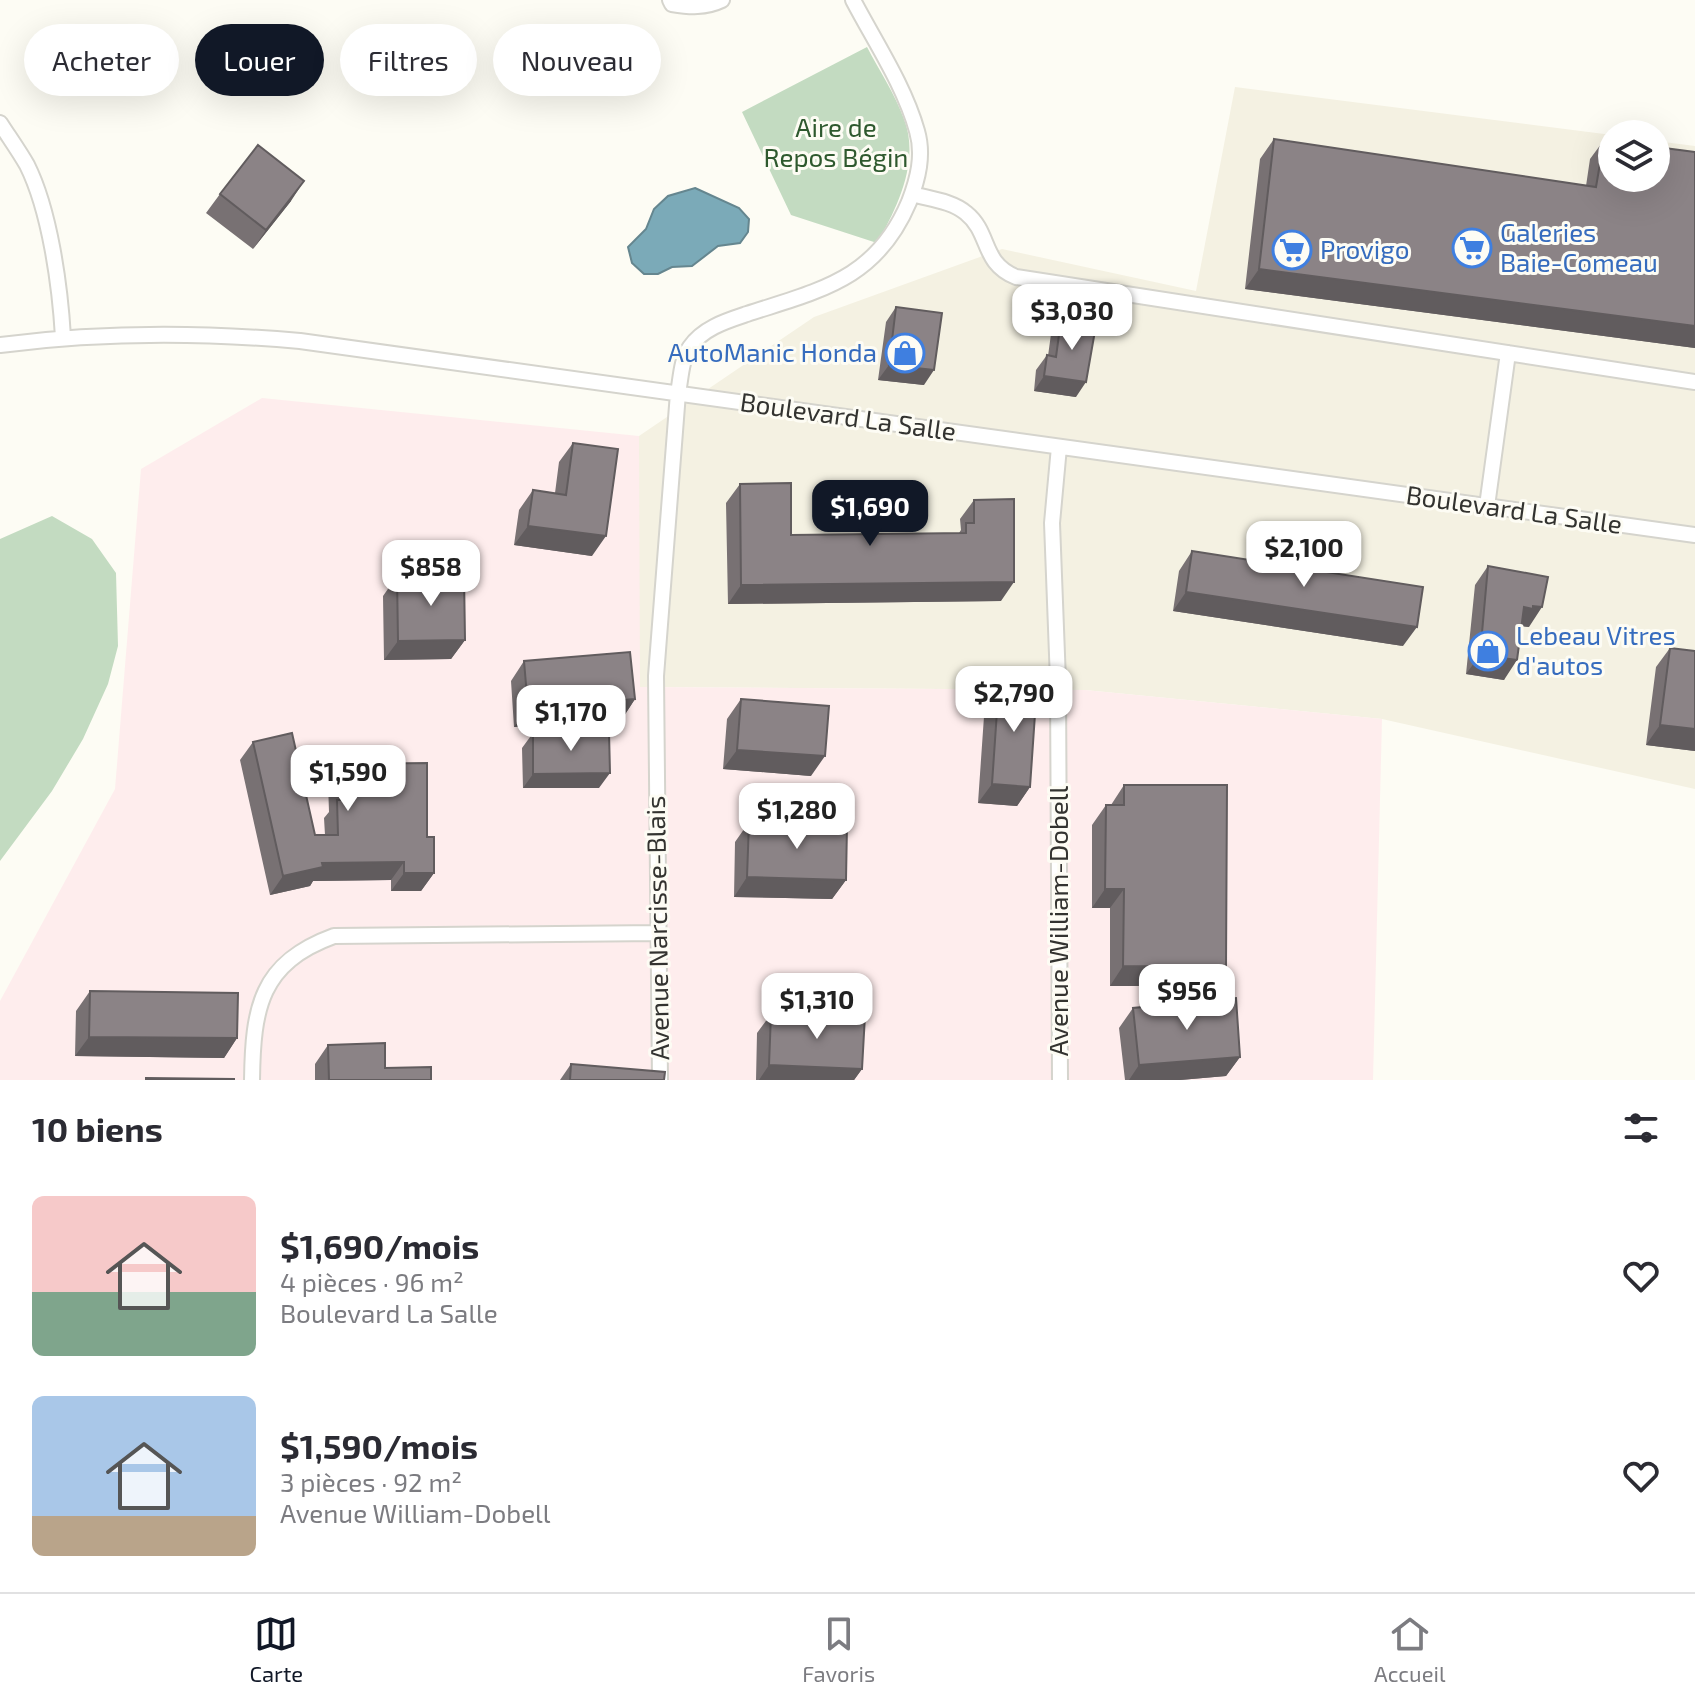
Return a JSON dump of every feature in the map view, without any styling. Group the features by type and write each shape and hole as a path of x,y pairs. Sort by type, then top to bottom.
{"street":[{"path":"670,0 672,4 690,7 711,5 722,0"},
{"name":"Avenue Narcisse-Blais","path":"660,1080 656,676 678,393 684,360 691,345 717,324 803,298 856,271 886,244 900,223 912,194 921,158 918,131 900,89 853,0"},
{"path":"0,123 27,167 42,207 61,306 63,337"},
{"path":"912,194 964,211 975,221 990,257 1003,271 1016,277 1695,382"},
{"name":"Boulevard La Salle","path":"0,345 63,337 154,334 237,335 300,341 1695,535"},
{"path":"1487,506 1508,353"},
{"name":"Avenue William-Dobell","path":"1059,447 1052,523 1058,681 1060,1080"},
{"path":"252,1080 254,1030 264,990 278,969 296,954 325,939 334,936 658,933"}],"shaded area":[{"path":"1235,87 1598,133 1598,192 1670,192 1670,143 1695,146 1695,789 1382,719 1085,690 639,687 639,436 814,317 1002,249 1196,291"},
{"path":"262,398 639,436 640,687 1085,690 1382,719 1373,1080 0,1080 0,1001 115,789 141,469"}],"green space":[{"name":"Aire de Repos Bégin","path":"867,47 904,119 909,151 899,199 877,243 791,215 742,112"},
{"path":"52,516 92,539 116,573 118,646 108,684 83,739 52,791 0,861 0,539"}],"water":[{"path":"695,188 739,208 749,219 748,232 740,243 718,246 692,266 644,274 632,263 628,247 646,229 654,209 668,196"}],"building":[{"name":"Galeries Baie-Comeau","path":"1274,139 1596,187 1598,175 1598,192 1670,192 1670,149 1695,152 1695,326 1259,269"},
{"path":"258,145 304,181 266,230 220,194"},
{"path":"896,307 942,313 934,370 889,365"},
{"path":"1061,320 1096,325 1086,382 1044,376 1047,355 1056,357"},
{"path":"573,443 618,449 606,536 528,526 533,490 566,495"},
{"path":"791,483 791,535 966,533 966,523 974,523 974,500 1014,499 1014,582 741,585 740,484"},
{"path":"1192,551 1423,587 1417,627 1186,592"},
{"path":"1488,566 1548,577 1542,607 1524,607 1517,660 1480,655"},
{"path":"464,575 465,640 398,641 397,576"},
{"path":"1670,648 1695,651 1695,729 1660,725"},
{"path":"630,652 635,699 528,708 524,661"},
{"path":"999,682 1037,685 1030,787 992,784"},
{"path":"741,699 829,706 825,756 737,750"},
{"path":"609,732 610,773 533,774 533,733"},
{"path":"292,733 315,835 338,835 337,800 342,800 341,764 427,763 427,837 434,837 434,873 404,873 404,862 322,863 323,867 283,876 253,742"},
{"path":"1124,785 1227,785 1226,967 1123,966 1124,889 1105,889 1106,805 1124,805"},
{"path":"749,822 847,825 846,880 747,877"},
{"path":"90,991 238,993 237,1038 89,1037"},
{"path":"1236,998 1240,1057 1139,1065 1133,1008"},
{"path":"771,1014 865,1015 862,1069 769,1065"},
{"path":"385,1043 385,1068 431,1067 431,1080 329,1080 328,1045"},
{"path":"571,1064 665,1072 664,1080 570,1080"},
{"path":"234,1079 234,1080 146,1080"}],"place":[{"name":"Galeries Baie-Comeau","path":"1472,248"},
{"name":"Provigo","path":"1292,250"},
{"name":"AutoManic Honda","path":"905,353"},
{"name":"Lebeau Vitres d'autos","path":"1488,651"}]}
